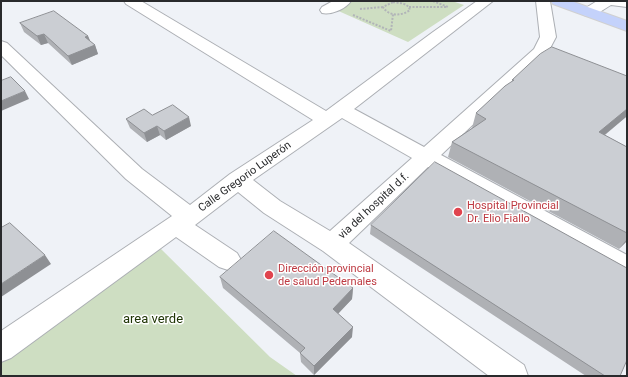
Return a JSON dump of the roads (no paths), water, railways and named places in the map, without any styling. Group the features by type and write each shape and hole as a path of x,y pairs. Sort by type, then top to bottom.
{"main road":[{"path":"558,1 627,26"}],"street":[{"path":"131,1 333,114 426,157 627,267"},
{"path":"327,10 344,1"},
{"name":"via del hospital d.f.","path":"513,376 332,244 426,157 549,54 543,1"},
{"path":"589,12 607,1"},
{"path":"612,1 627,3"},
{"name":"Calle Gregorio Luperón","path":"1,348 333,114 473,5"},
{"path":"1,46 183,221 228,260"},
{"path":"238,180 272,207 332,244"}],"place":[{"name":"Hospital Provincial Dr. Elio Fiallo","path":"458,212"},
{"name":"Dirección provincial de salud Pedernales","path":"269,275"}],"park label":[{"name":"area verde","path":"153,320"}]}
